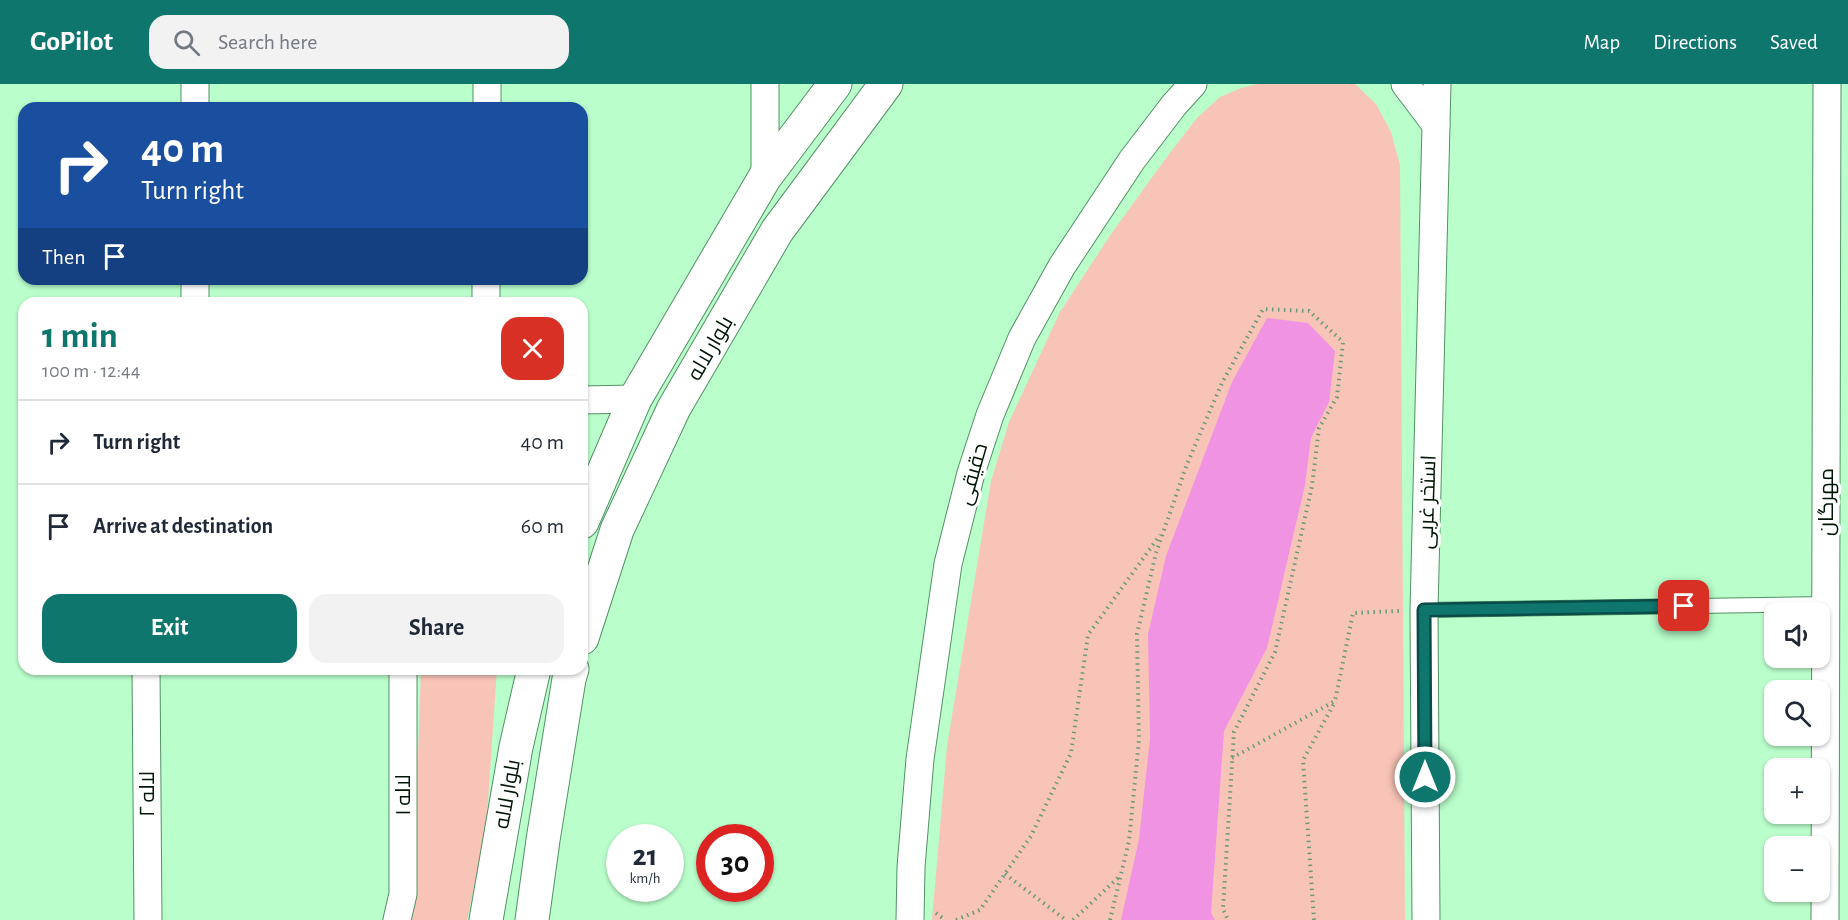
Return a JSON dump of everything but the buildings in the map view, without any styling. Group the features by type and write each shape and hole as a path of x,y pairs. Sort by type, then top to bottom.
{"main road":[{"name":"بلوار لاله","path":"588,508 635,399 765,177 835,84"},
{"name":"بلوار لاله","path":"588,619 617,530 674,408 777,231 886,84"},
{"name":"بلوار لاله","path":"486,920 516,747 533,675"},
{"name":"بلوار لاله","path":"532,920 544,828 571,675"}],"street":[{"path":"195,84 195,102"},
{"path":"487,84 487,102"},
{"path":"765,84 765,177"},
{"name":"حقیقی","path":"910,920 911,867 920,759 948,564 971,473 990,415 1022,338 1062,266 1132,160 1193,84"},
{"path":"1405,84 1436,125"},
{"name":"استخر غربی","path":"1426,920 1424,610 1437,84"},
{"name":"مهرگان","path":"1826,602 1827,84"},
{"path":"588,400 635,399"},
{"name":"مهرگان","path":"1825,920 1826,668"},
{"name":"لاله ۲","path":"146,675 148,920"},
{"name":"لاله ۱","path":"397,920 403,894 403,675"}],"lane":[{"path":"1424,610 1764,605"}],"path":[{"path":"1110,920 1128,841 1139,740 1137,634 1156,553 1187,464 1222,382 1263,309 1309,311 1343,342 1337,397 1319,428 1312,486 1275,652 1234,732 1223,909 1228,920"},
{"path":"956,920 980,910 1031,836 1071,753 1088,635 1164,529"},
{"path":"1314,920 1303,760 1335,701 1353,613 1424,610"},
{"path":"1232,758 1335,701"},
{"path":"1005,874 1066,920"},
{"path":"1073,920 1120,876"}],"shaded area":[{"path":"1257,84 1355,84 1376,104 1391,132 1400,165 1405,920 932,920 947,746 991,481 1009,422 1060,312 1111,234 1169,154 1197,118 1220,97"},
{"path":"1267,318 1308,323 1335,351 1329,402 1311,438 1305,485 1267,648 1224,731 1211,913 1215,920 1121,920 1139,839 1150,739 1148,634 1166,556 1232,382"},
{"path":"421,675 497,675 486,830 467,920 407,920 413,894"}],"route":[{"path":"1425,777 1424,610 1684,606"}]}
